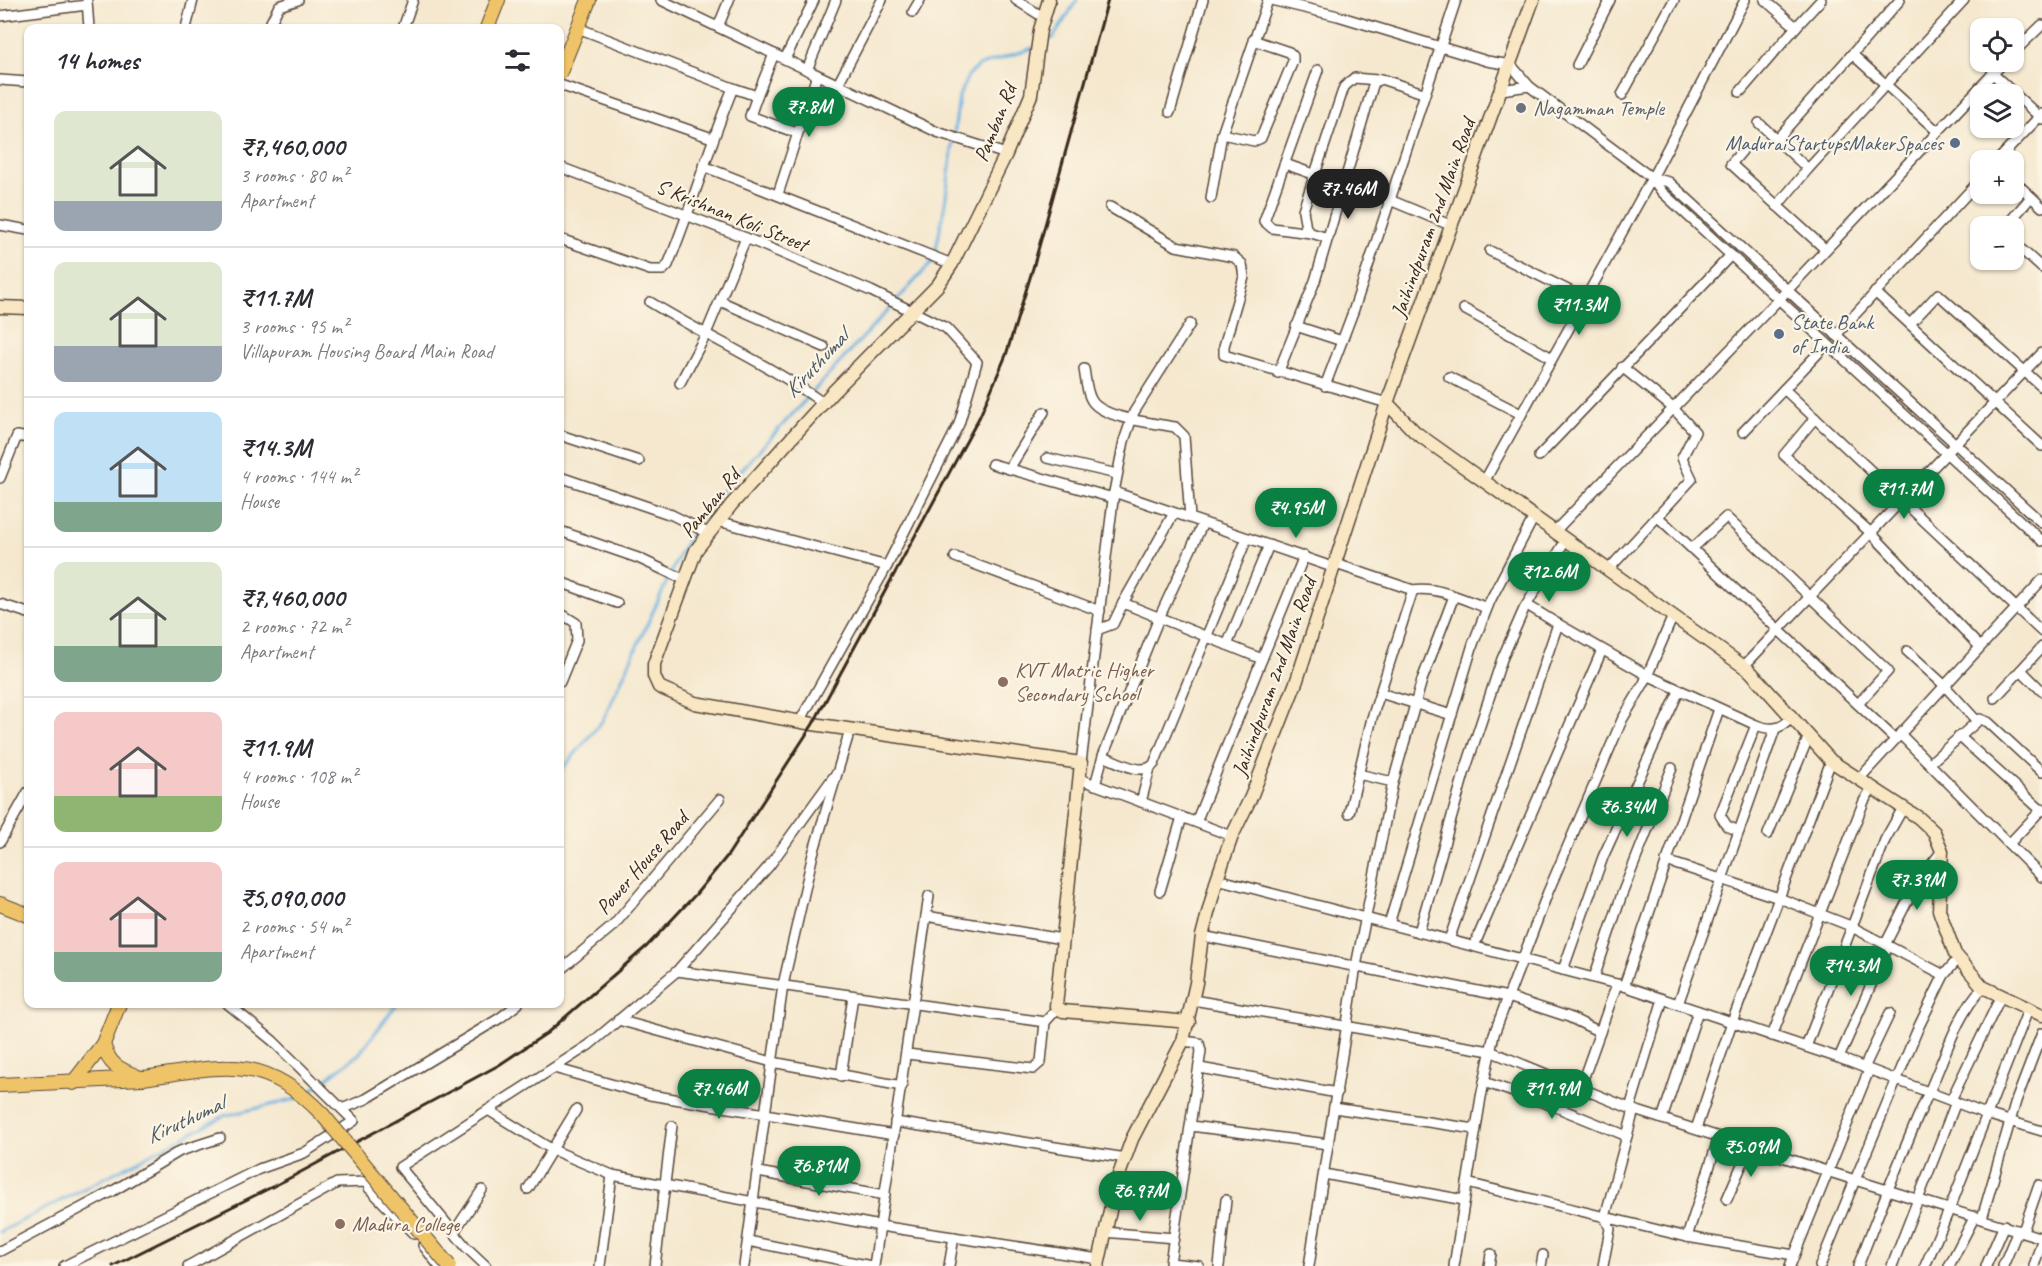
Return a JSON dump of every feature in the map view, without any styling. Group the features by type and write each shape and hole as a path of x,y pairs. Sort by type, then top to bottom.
{"main road":[{"path":"489,24 498,0"},
{"path":"564,62 589,0"},
{"path":"0,904 24,913"},
{"path":"73,1083 103,1044 117,1008"},
{"path":"103,1044 107,1059 113,1066 143,1078"},
{"path":"0,1085 73,1083 143,1078 209,1069 242,1068 255,1070 285,1081 300,1091 322,1114 449,1266"}],"street":[{"path":"187,24 194,0"},
{"path":"270,24 279,6 298,0"},
{"path":"404,24 413,0"},
{"path":"661,0 945,134 1006,154"},
{"path":"718,27 729,0"},
{"path":"785,59 814,0"},
{"path":"807,70 836,0"},
{"path":"838,84 882,0"},
{"path":"914,12 920,0"},
{"path":"1016,0 1042,23"},
{"name":"Pamban Rd","path":"1049,0 1042,23 1031,95 1006,154 947,261 938,285 908,311 820,401 718,521 705,532 680,577 654,664 654,676 659,687 695,703 850,730 1081,763"},
{"path":"1170,112 1203,0"},
{"path":"1211,198 1222,134 1253,40 1269,0 1338,16 1486,61 1511,64 1529,86 1652,178 1662,192 2042,541"},
{"path":"1325,386 1391,199 1454,0"},
{"name":"Jaihindpuram 2nd Main Road","path":"1098,1263 1104,1232 1132,1139 1183,1041 1189,1022 1202,936 1217,879 1297,680 1387,403 1533,0"},
{"path":"1577,65 1610,0"},
{"path":"1622,95 1674,0"},
{"path":"1484,482 1652,178 1745,0"},
{"path":"1765,0 1796,27"},
{"path":"1740,92 1821,0"},
{"path":"1777,139 1900,0"},
{"path":"1777,206 1808,169 1964,0"},
{"path":"0,16 87,2 89,24"},
{"path":"2024,42 2042,25"},
{"path":"578,28 757,96"},
{"path":"1222,134 1254,141 1261,138 1293,62 1293,56 1289,52 1253,40"},
{"path":"774,54 750,116 797,133"},
{"path":"1852,54 1937,131"},
{"path":"1318,70 1265,217 1265,225 1328,238"},
{"path":"1554,532 1779,300 1992,73 2041,116 2008,150"},
{"path":"778,194 818,75"},
{"path":"1311,233 1306,229 1302,217 1344,87 1354,78 1377,80 1423,93"},
{"path":"0,80 24,82"},
{"path":"1278,373 1328,238 1359,139 1372,87 1377,80"},
{"path":"564,86 712,138"},
{"path":"1501,90 1529,86"},
{"path":"564,240 658,272 668,265 689,215 712,138 733,88"},
{"path":"1759,123 1808,169"},
{"path":"1742,151 1731,164 1825,249"},
{"path":"1285,164 1316,175"},
{"path":"704,166 947,261"},
{"name":"S Krishnan Koli Street","path":"564,168 689,215 890,300 946,328 977,362 959,424 887,567"},
{"path":"1652,178 1670,182 2042,523"},
{"path":"1344,181 1450,225"},
{"path":"2024,190 2042,207"},
{"path":"1836,335 1970,191"},
{"path":"2015,216 2031,197"},
{"path":"1110,207 1176,246 1234,257 1240,261 1244,268 1244,277 1224,346 1224,355 1278,373 1387,403 1415,432 1743,667 1809,736 1828,767 1859,779 1868,795 1898,816 1934,832 1942,851 1939,910 1955,962 1978,993 2001,996 2024,1018"},
{"path":"0,225 24,229"},
{"path":"680,383 705,336 746,238"},
{"path":"1490,251 1584,298"},
{"path":"2024,252 2042,268"},
{"path":"1539,456 1731,255"},
{"path":"1875,291 2042,446"},
{"path":"1910,324 1938,294 2042,387"},
{"path":"720,301 824,347"},
{"path":"650,302 705,336 779,372 820,401"},
{"path":"0,307 24,308"},
{"path":"1464,309 1552,358"},
{"path":"907,1054 1033,1069 1041,1062 1045,1022 1058,1008 1062,939 1081,763 1117,474 1131,419 1190,324"},
{"path":"1296,326 1342,341"},
{"path":"1743,432 1827,344"},
{"path":"1743,667 1948,454 2042,352"},
{"path":"1608,570 1692,478 1682,458 1695,432 1673,408 1622,367"},
{"path":"1084,369 1092,402 1101,409 1131,419 1175,427 1181,431 1184,436 1190,518"},
{"path":"1449,377 1521,414"},
{"path":"1784,389 2042,632"},
{"path":"1009,469 1044,412"},
{"path":"1815,418 1784,455 1871,532 1980,646"},
{"path":"0,478 17,436 24,437"},
{"path":"564,436 639,461"},
{"path":"1047,458 1117,474"},
{"path":"992,464 1174,513 1413,590 1422,589 1491,601"},
{"path":"564,478 688,522 705,532"},
{"path":"1097,630 1113,624 1174,513"},
{"path":"1657,516 1858,704 1930,764 2042,877"},
{"path":"1389,924 1452,715 1491,601 1534,517"},
{"path":"1693,548 1726,517 1888,670 1858,704"},
{"path":"718,521 887,567 800,721"},
{"path":"1095,785 1103,756 1159,618 1203,523"},
{"path":"564,532 665,569 680,577"},
{"path":"1141,802 1150,768 1207,637 1246,538"},
{"path":"1419,932 1464,774 1502,659 1524,610 1566,540"},
{"path":"1227,645 1269,545"},
{"path":"1196,822 1304,556"},
{"path":"955,557 1100,611"},
{"path":"1859,779 2042,580"},
{"path":"564,583 617,603"},
{"path":"1349,813 1380,693 1413,590"},
{"path":"1309,1266 1364,917 1393,782 1415,704 1454,596"},
{"path":"1123,603 1262,659"},
{"path":"0,604 24,612"},
{"path":"1524,610 1677,695 1773,734"},
{"path":"564,616 576,623 578,632 564,671"},
{"path":"1454,1266 1475,1129 1490,1051 1508,997 1548,892 1622,720 1645,679 1673,616"},
{"path":"1449,940 1557,628"},
{"path":"1995,698 2042,647"},
{"path":"1907,651 1944,685 1976,720"},
{"path":"1474,946 1601,654"},
{"path":"2021,670 2042,691"},
{"path":"1380,693 1452,715"},
{"path":"1563,970 1603,857 1677,695"},
{"path":"1580,1088 1666,861 1718,712"},
{"path":"1678,1004 1773,734 1792,718"},
{"path":"1930,764 1976,720 1980,719 1988,722 2042,772"},
{"path":"1739,831 1727,826 1720,815 1755,728"},
{"path":"744,1266 783,985 813,854 850,730"},
{"path":"1768,834 1809,736"},
{"path":"1959,736 2042,810 2009,844"},
{"path":"1103,756 1141,770 1150,768"},
{"path":"1696,1129 1732,1022 1828,767"},
{"path":"1594,978 1622,894 1672,768"},
{"path":"1358,774 1393,782"},
{"path":"486,1266 454,1232 400,1167 589,1045 677,971 769,866 835,775"},
{"path":"1080,779 1232,837"},
{"path":"1773,1036 1868,795"},
{"path":"0,842 24,799"},
{"name":"Power House Road","path":"564,967 614,925 720,799"},
{"path":"1806,1047 1885,840 1898,816"},
{"path":"1160,891 1182,817"},
{"path":"1839,1058 1887,945 1916,884 1930,863 1942,851"},
{"path":"1666,861 1779,898 1853,928 1944,975"},
{"path":"1217,879 1620,985 1839,1058 1986,1113 2042,1130"},
{"path":"748,1241 873,1266 907,1054 929,896"},
{"path":"926,916 1062,939"},
{"path":"1202,936 1508,997 1569,1017 1600,1032"},
{"path":"1820,1266 1919,1026 1944,975 1955,962"},
{"path":"677,971 1045,1022"},
{"path":"1858,1266 1954,1033 1978,993"},
{"path":"841,1076 853,996"},
{"path":"1892,1266 1953,1101 2001,996"},
{"path":"1603,1266 1610,1229 1605,1217 1663,999"},
{"path":"1193,1000 1490,1051 1632,1109 2004,1225 2042,1239 2034,1266"},
{"path":"64,1266 259,1170 304,1153 354,1121 313,1080 232,1008"},
{"path":"342,1109 366,1099 513,1008"},
{"path":"1058,1008 1189,1022"},
{"path":"1662,1119 1698,1011"},
{"path":"1790,1266 1890,1013"},
{"path":"2024,1018 2042,1015"},
{"path":"1925,1266 2024,1018"},
{"path":"618,1020 772,1062 902,1086"},
{"path":"1949,1266 1978,1217 2042,1033"},
{"path":"1183,1041 1201,1045 1200,1068 1170,1263 1199,1266"},
{"path":"554,1068 650,1095 894,1135"},
{"path":"1200,1068 1337,1093"},
{"path":"1484,1082 1627,1136"},
{"path":"1334,1107 1475,1129"},
{"path":"488,1110 553,1150 612,1175 880,1226 1098,1263"},
{"path":"528,1189 576,1110"},
{"path":"895,1122 1126,1158"},
{"path":"654,1266 672,1126"},
{"path":"1191,1126 1329,1144"},
{"path":"1687,1237 1719,1137"},
{"path":"0,1251 113,1191 180,1151 220,1138"},
{"path":"1727,1199 1750,1146"},
{"path":"758,1172 885,1195"},
{"path":"1324,1174 1464,1200"},
{"path":"600,1266 612,1175"},
{"path":"188,1266 330,1186 347,1181 367,1182 369,1188 411,1231 439,1266"},
{"path":"1467,1184 1687,1237 1794,1255"},
{"path":"2003,1266 2021,1231 2039,1185"},
{"path":"454,1232 482,1190"},
{"path":"1219,1266 1226,1200"},
{"path":"1986,1266 2004,1225"},
{"path":"1104,1232 1174,1238"},
{"path":"950,1266 954,1237"},
{"path":"1489,1266 1491,1254"},
{"path":"1541,1266 1543,1256"}],"waterway":[{"name":"Kiruthumal","path":"1042,43 1053,38 1077,0"},
{"name":"Kiruthumal","path":"935,254 945,204 959,96 968,76 978,66 1033,48"},
{"name":"Kiruthumal","path":"564,767 603,720 681,551 708,506 934,260"},
{"name":"Kiruthumal","path":"306,1094 359,1054 394,1008"},
{"name":"Kiruthumal","path":"0,1232 224,1116 300,1098"}],"railway":[{"path":"113,1266 286,1180 499,1065 547,1033 647,946 696,894 728,855 813,724 980,416 1006,355 1033,268 1108,0"}],"place":[{"name":"Nagamman Temple","path":"1521,108"},
{"name":"MaduraiStartupsMakerSpaces","path":"1955,143"},
{"name":"State Bank of India","path":"1779,334"},
{"name":"KVT Matric Higher Secondary School","path":"1003,682"},
{"name":"Madura College","path":"340,1224"}]}
